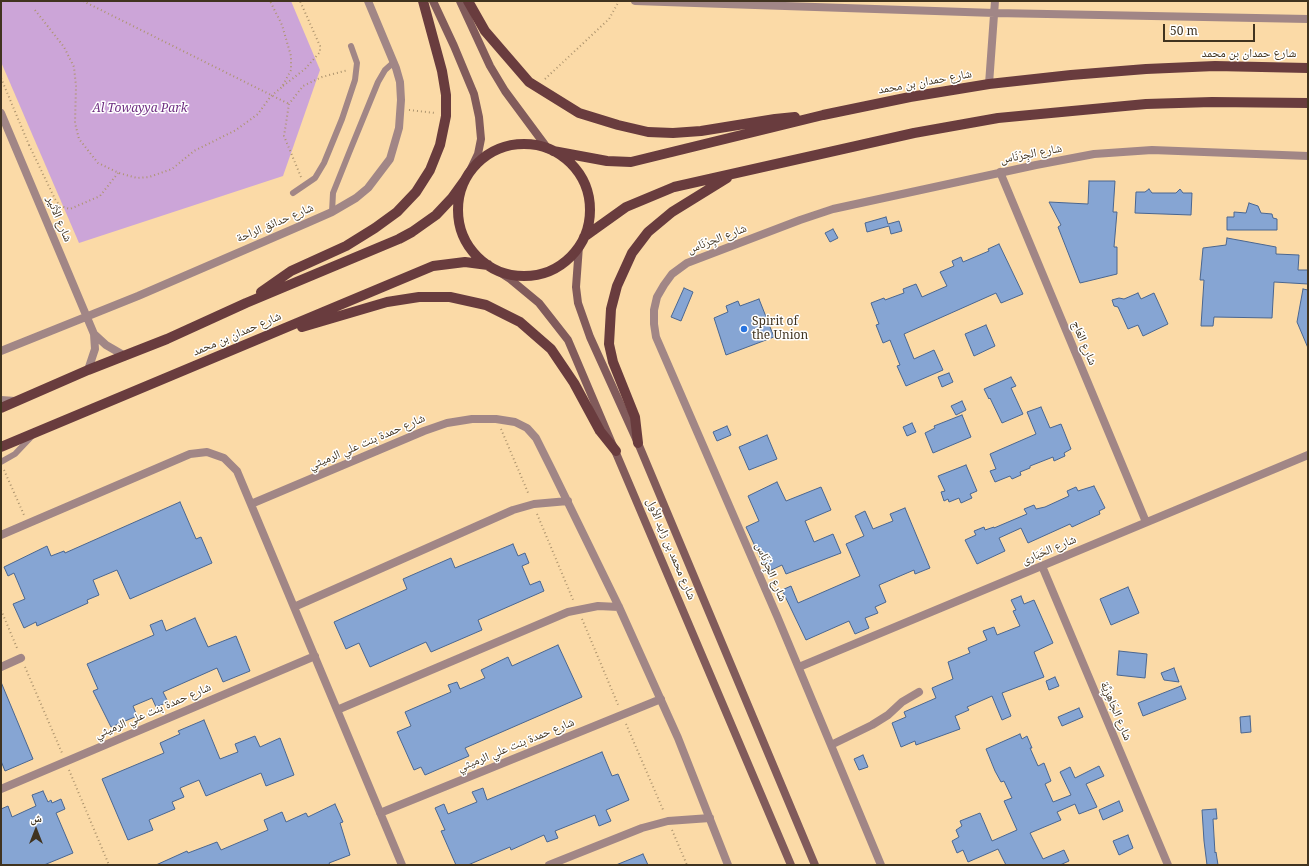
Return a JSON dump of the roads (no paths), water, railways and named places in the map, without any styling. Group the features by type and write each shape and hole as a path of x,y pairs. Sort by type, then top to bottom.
{"main road":[{"path":"246,303 291,271 346,246 375,228 397,212 416,192 430,170 440,145 446,114 446,95 442,71 423,1"},
{"path":"433,1 474,94 479,117 481,139 478,154 466,177 458,203 460,227 470,248 490,267 509,274 526,275 542,272 558,266 571,255 582,241 618,212 643,198 674,187 914,133 998,118 1146,104 1212,102 1308,103"},
{"path":"460,1 490,66 505,91 550,150"},
{"path":"468,1 485,31 513,65 536,86 579,113 618,125 648,132 673,133 701,131 775,119 823,115"},
{"name":"شارع حمدان بن محمد","path":"550,150 601,160 631,162 823,115 910,97 989,84 1146,69 1215,66 1308,68"},
{"path":"466,177 481,160 503,148 528,144 550,150 572,164 585,184 590,207 589,219 582,241"},
{"path":"638,443 635,417 613,362 609,344 610,314 617,286 632,253 648,232 672,212 736,172"},
{"name":"شارع حمدان بن محمد","path":"1,408 88,370 167,339 246,303 412,232 436,215 452,198 466,177"},
{"name":"شارع محمد بن زايد الأول","path":"582,241 576,287 578,303 590,337 638,443 816,865"},
{"name":"شارع حمدان بن محمد","path":"1,447 433,266 465,262 490,267"},
{"name":"شارع محمد بن زايد الأول","path":"490,267 510,279 539,303 568,340 791,865"},
{"path":"254,340 404,299 442,297 480,304 504,313 520,322 551,349 567,371 600,430 616,451"}],"street":[{"name":"شارع حدائق الراحة","path":"1,351 152,290 332,212 356,198 368,188 390,159 399,128 400,82 394,62 368,1"},
{"path":"635,1 995,13 1308,19"},
{"path":"989,84 996,1"},
{"name":"شارع الأثير","path":"1,113 94,334 106,345 126,356"},
{"name":"شارع الجِرْنَاس","path":"881,865 799,667 656,337 654,310 657,297 664,285 672,274 687,263 833,209 1079,156 1123,151 1182,150 1308,156"},
{"name":"شارع العَاج","path":"1000,172 1146,522"},
{"name":"شارع الأثير","path":"88,370 94,349 94,334"},
{"name":"شارع حمدة بنت علي الرميثي","path":"251,504 435,426 459,421 496,419 515,422 532,432 568,501 661,699 728,865"},
{"path":"1,535 198,452 216,454 232,464 237,471 315,656 400,864"},
{"name":"شارع الحَبَارى","path":"799,667 1308,455"},
{"path":"294,607 503,514 534,504 568,501"},
{"name":"شارع الجَاهِزِيَّة","path":"1042,566 1168,865"},
{"path":"337,710 558,616 578,609 598,606 619,607"},
{"name":"شارع حمدة بنت علي الرميثي","path":"1,788 315,656"},
{"path":"1,667 21,658"},
{"path":"831,745 872,725 888,715 902,702 919,692"},
{"name":"شارع حمدة بنت علي الرميثي","path":"380,813 661,699"},
{"path":"549,865 635,830 668,821 710,818"}],"lane":[{"path":"293,193 315,178 324,162 355,80 356,68 351,46"},
{"path":"332,212 333,193 378,82 385,70 394,62"},
{"path":"1,399 19,401"},
{"path":"1,463 14,454 34,433"}],"place":[{"name":"Spirit of the Union","path":"744,329"}],"park label":[{"name":"Al Towayya Park","path":"140,109"}]}
